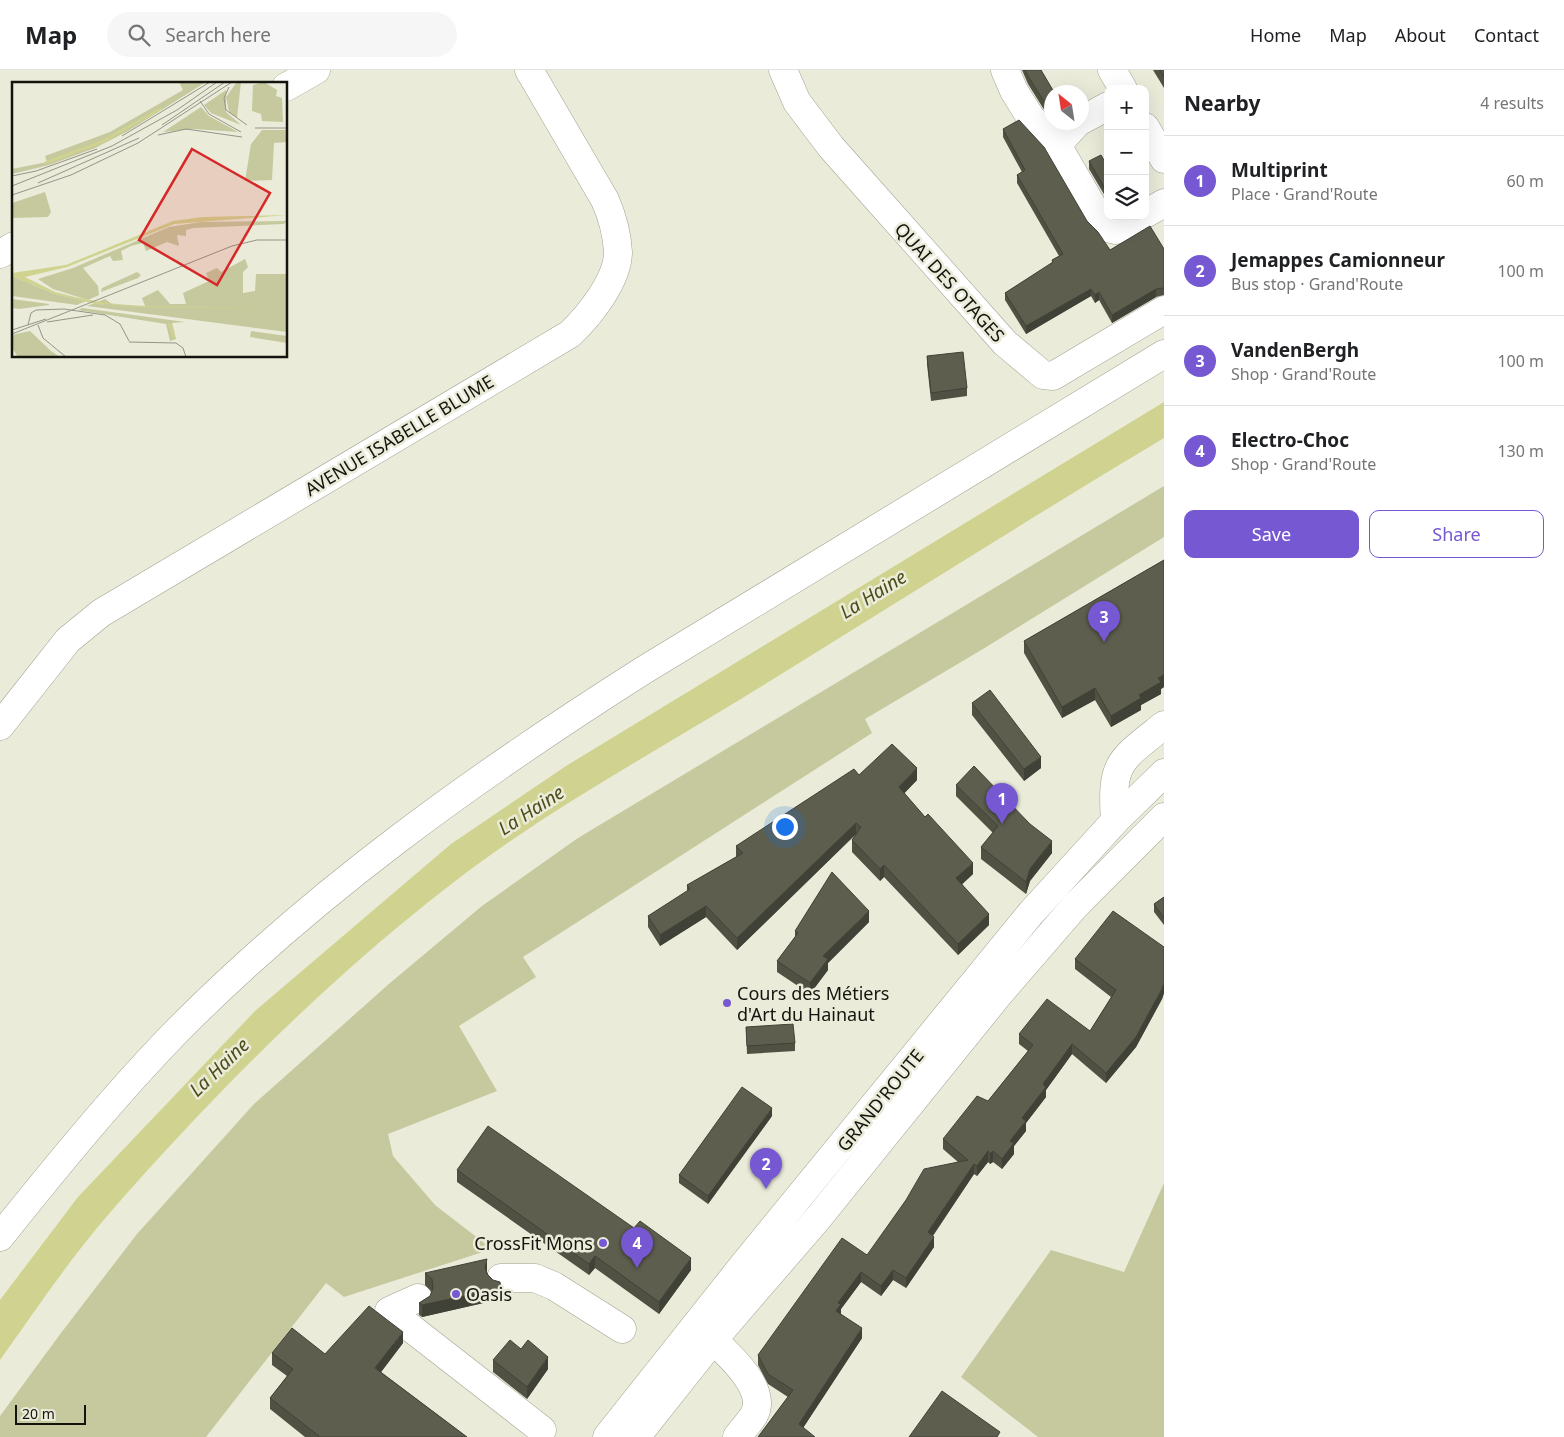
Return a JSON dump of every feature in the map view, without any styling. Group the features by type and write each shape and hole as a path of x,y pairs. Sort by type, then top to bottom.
{"street":[{"path":"288,86 316,70"},
{"name":"AVENUE ISABELLE BLUME","path":"0,726 68,640 101,612 570,334 588,318 606,286 618,254 612,216 605,200 529,70"},
{"name":"QUAI DES OTAGES","path":"783,70 797,102 831,147 1005,343 1043,376 1053,376 1164,310"},
{"path":"1005,70 1014,91 1030,118 1056,145 1101,221 1108,228 1116,230 1134,220"},
{"path":"1112,70 1121,85"},
{"path":"1089,116 1104,108"},
{"path":"1056,145 1070,130"},
{"path":"1147,130 1164,159"},
{"path":"1149,212 1164,203"},
{"path":"0,254 12,247"},
{"path":"1033,432 1105,345"},
{"path":"0,1237 65,1155 175,1034 253,959 395,840 566,719 1033,432 1164,354"},
{"path":"1114,822 1112,789 1117,768 1135,748 1164,725"},
{"name":"GRAND'ROUTE","path":"607,1437 745,1264 1031,913 1114,822 1164,773"},
{"name":"GRAND'ROUTE","path":"636,1437 713,1340 819,1217 999,994 1075,906 1164,817"},
{"path":"501,1278 535,1278 554,1286 622,1329"},
{"path":"418,1298 389,1311 542,1430"},
{"path":"713,1340 742,1367 756,1397 755,1414 737,1437"}],"shaded area":[{"path":"1164,486 1164,537 983,649 865,719 872,733 523,957 536,977 459,1026 497,1091 388,1134 393,1156 435,1205 492,1249 344,1297 326,1283 206,1437 0,1437 0,1416 61,1333 137,1234 254,1104 390,983 482,906 578,838"},
{"path":"1164,1183 1164,1437 1038,1437 961,1377 1051,1250 1124,1272"}],"water":[{"name":"La Haine","path":"1164,402 1164,438 741,699 568,803 500,848 419,910 324,991 234,1078 191,1123 94,1232 52,1286 0,1360 0,1300 78,1197 255,1011 451,844 566,766"}],"building":[{"path":"1025,70 1041,70 1050,85 1044,85 1044,101 1043,100"},
{"path":"1019,120 1044,147 1087,221 1098,232 1110,250 1150,226 1164,249 1164,288 1156,289 1112,315 1099,292 1095,295 1091,289 1026,326 1005,293 1063,254 1017,175 1025,170 1003,129"},
{"path":"1101,155 1104,160 1104,187 1089,161"},
{"path":"963,352 967,388 931,393 927,356"},
{"path":"1164,560 1164,675 1158,678 1161,682 1139,695 1141,698 1111,716 1095,688 1062,707 1024,641"},
{"path":"990,690 1041,757 1024,769 972,703"},
{"path":"892,744 917,768 899,787 925,817 928,814 973,863 956,878 989,914 958,944 884,865 880,869 852,840 861,827 856,823 737,938 706,906 660,935 648,916 690,889 687,885 743,853 736,846 854,769 859,775"},
{"path":"974,766 1030,824 1052,841 1030,869 1026,882 981,847 998,826 956,785"},
{"path":"832,872 869,911 823,956 828,959 810,983 777,961 798,933 795,931"},
{"path":"1164,897 1164,918 1154,904"},
{"path":"1113,911 1164,947 1164,983 1136,1037 1106,1073 1072,1044 1043,1084 1046,1087 1022,1118 1026,1121 1010,1141 1014,1143 1002,1159 993,1151 990,1154 988,1151 977,1166 974,1164 928,1232 934,1237 906,1278 893,1270 881,1286 861,1272 838,1303 841,1304 836,1311 862,1328 799,1424 815,1437 758,1437 793,1390 768,1374 758,1355 842,1238 867,1255 906,1200 924,1169 968,1160 943,1139 977,1096 988,1101 1033,1045 1019,1034 1047,999 1090,1031 1116,990 1075,959"},
{"path":"793,1024 795,1043 747,1046 746,1027"},
{"path":"742,1087 772,1108 708,1196 679,1175"},
{"path":"488,1126 634,1228 640,1221 691,1258 659,1302 595,1256 589,1264 457,1170"},
{"path":"487,1259 485,1267 487,1274 493,1280 500,1282 501,1288 422,1305 419,1303 430,1296 433,1288 432,1279 425,1273"},
{"path":"369,1306 403,1332 375,1368 467,1437 318,1437 270,1398 293,1369 272,1353 292,1328 325,1354"},
{"path":"510,1340 521,1349 528,1340 548,1357 527,1387 493,1360"},
{"path":"942,1391 1000,1432 997,1437 909,1437"}],"place":[{"name":"VandenBergh","path":"1104,642"},
{"name":"Multiprint","path":"1002,824"},
{"name":"Cours des Métiers d'Art du Hainaut","path":"727,1003"},
{"name":"Jemappes Camionneur","path":"766,1189"},
{"name":"CrossFit Mons","path":"603,1243"},
{"name":"Electro-Choc","path":"637,1268"},
{"name":"Oasis","path":"456,1294"}]}
